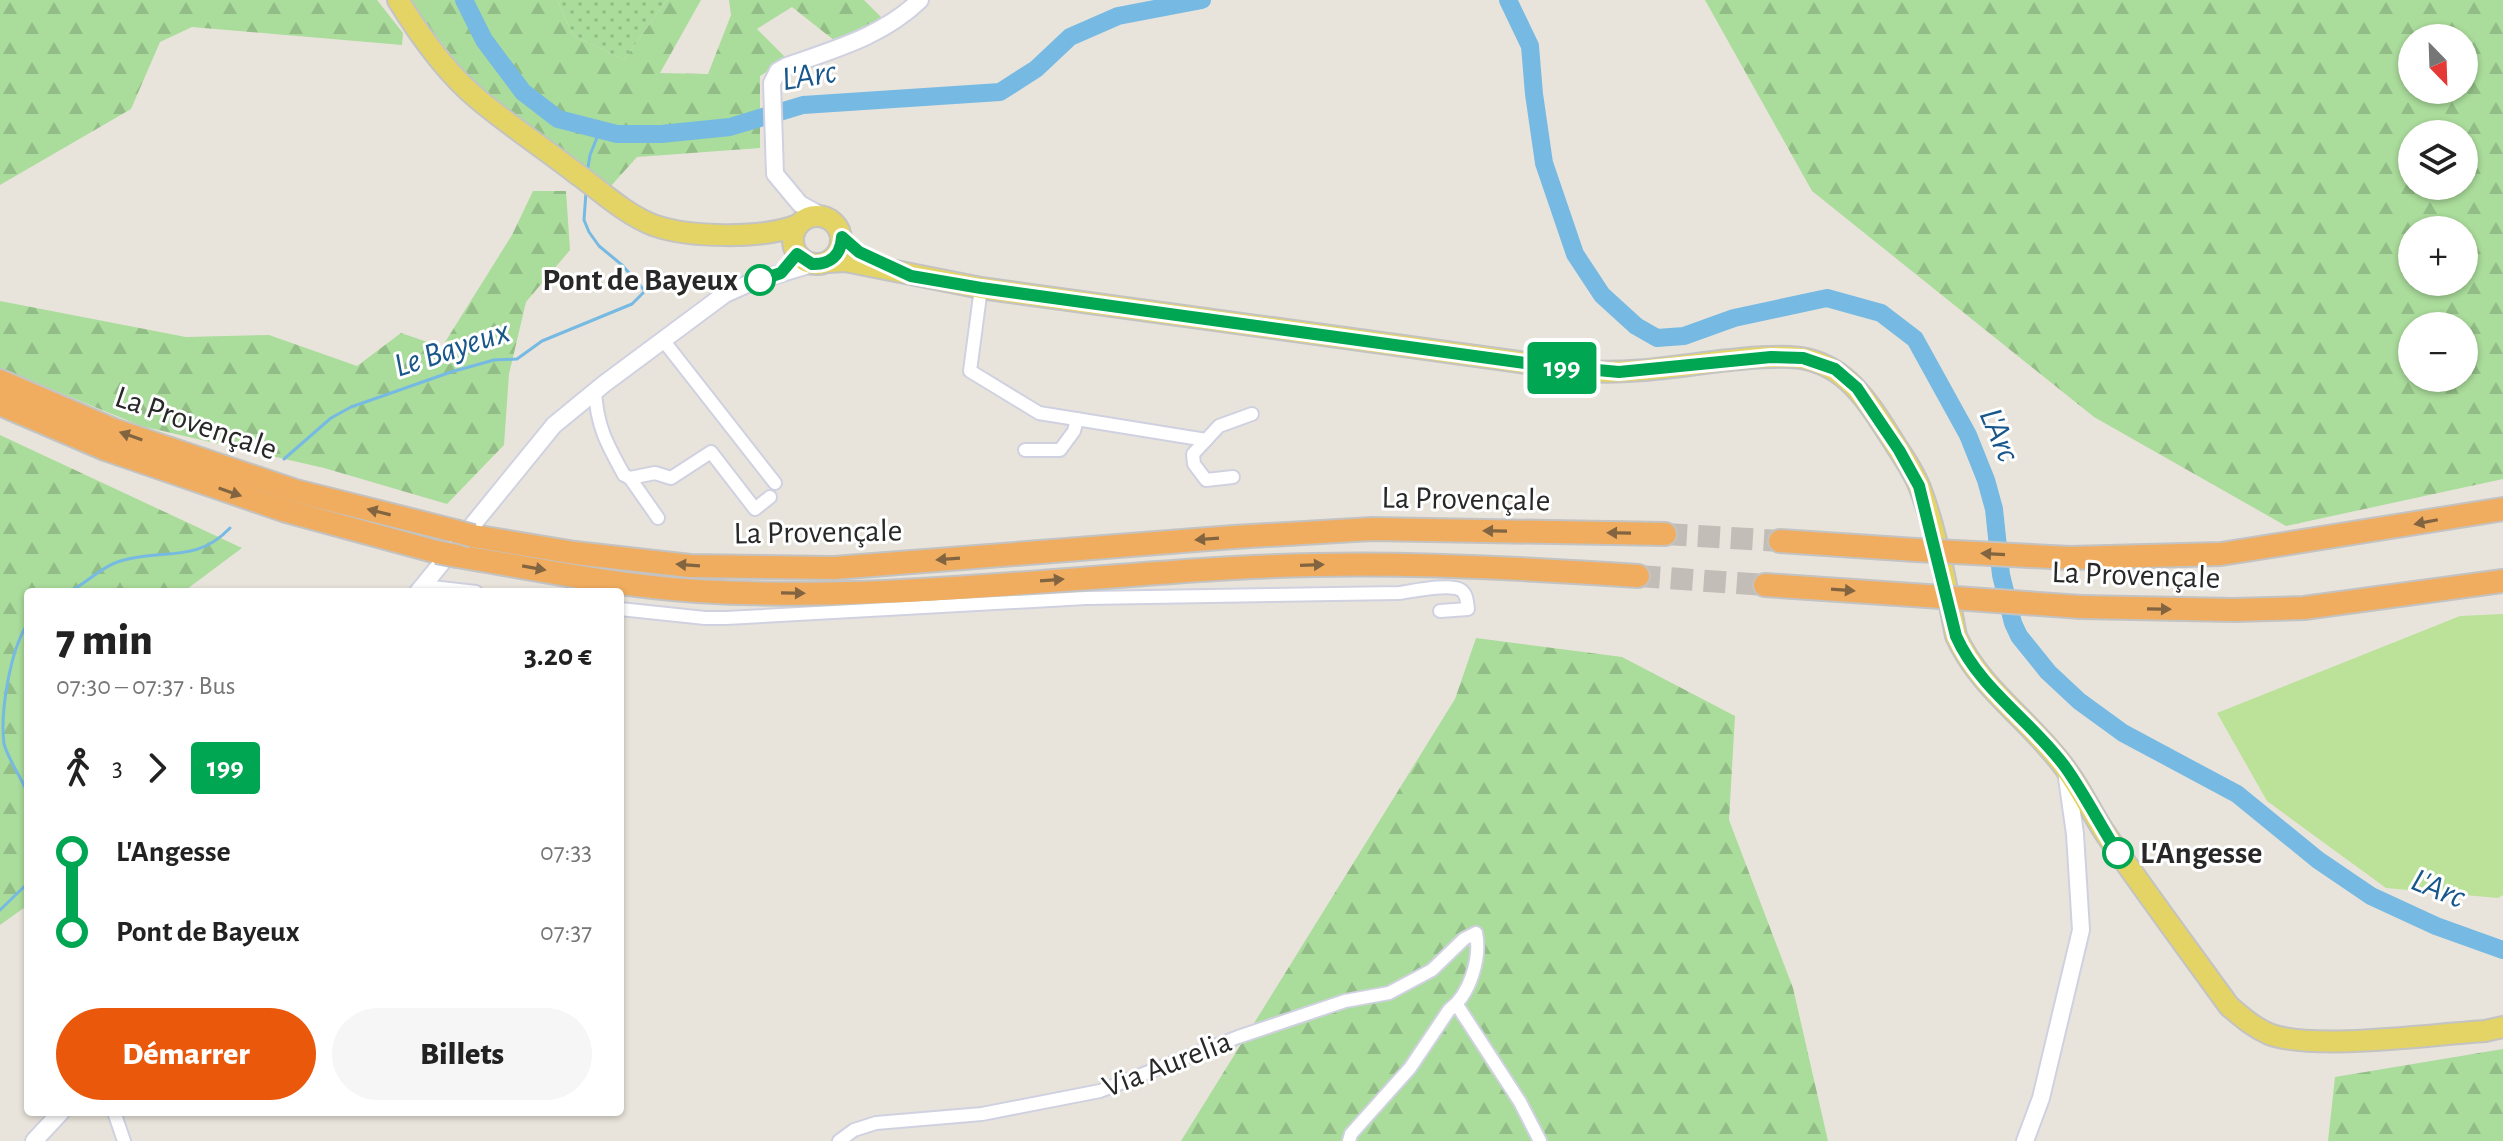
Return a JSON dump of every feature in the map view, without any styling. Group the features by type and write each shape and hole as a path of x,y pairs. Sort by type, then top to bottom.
{"highway":[{"name":"La Provençale","path":"0,381 114,430 296,491 464,534 575,553 690,566 834,568 1372,529 1665,534"},
{"name":"La Provençale","path":"0,404 105,449 286,511 447,554 571,575 695,591 842,594 1235,568 1370,563 1638,576"},
{"name":"La Provençale","path":"1780,541 2070,558 2221,554 2503,509"},
{"name":"La Provençale","path":"1765,585 2081,607 2234,610 2304,608 2503,581"}],"main road":[{"path":"398,0 423,40 477,99 632,215 667,230 741,235 787,229 806,216"},
{"path":"806,216 837,225 842,237 859,252 911,276"},
{"path":"806,216 793,238 808,257"},
{"path":"741,235 808,257 845,261 981,288 1585,371 1619,372 1789,357 1827,366 1857,388 1916,479 1926,506 1956,636 1965,655 2066,768 2092,814 2229,1006 2249,1023 2271,1035 2299,1039 2485,1031 2503,1027"},
{"path":"808,257 839,251 842,237"}],"street":[{"path":"806,216 780,183 773,163 771,90 778,71 868,36 892,23 920,0"},
{"path":"422,588 535,445 562,417 725,294 781,273 808,257"},
{"path":"981,288 970,371 1039,413 1206,440"},
{"path":"663,340 775,483"},
{"path":"595,391 603,438 624,475 630,478 658,518"},
{"path":"1233,477 1206,480 1194,464 1193,454 1219,426 1252,414"},
{"path":"1025,450 1060,450 1074,431 1077,419"},
{"path":"630,478 655,473 671,478 711,452 755,509 770,497"},
{"path":"624,609 726,618 1086,598 1399,593 1442,588 1458,588 1464,592 1468,609 1440,611"},
{"path":"2025,1141 2041,1098 2081,930 2075,834 2066,768"},
{"name":"Via Aurelia","path":"839,1141 854,1130 876,1123 982,1114 1100,1091 1251,1032 1345,1001 1389,993 1432,970 1464,939 1476,933 1479,949 1471,978 1457,1005"},
{"path":"1349,1141 1351,1134 1410,1068 1449,1010 1457,1005 1520,1102 1540,1141"},
{"path":"34,1141 57,1116"},
{"path":"115,1116 124,1141"}],"green space":[{"path":"0,0 377,0 403,33 402,45 192,27 160,42 131,109 0,185"},
{"path":"408,0 557,0 573,35 624,60 667,0 701,0 660,73 708,74 731,15 729,0 864,0 884,20 835,41 792,7 757,29 787,59 760,76 760,148 637,157 610,187 474,84"},
{"path":"557,0 667,0 624,60 573,35"},
{"path":"1705,0 2503,0 2503,479 2286,526 2094,417 1812,191"},
{"path":"533,191 566,191 570,250 526,302 509,374 504,445 447,504 324,468 141,426 0,368 0,301 186,337 269,335 357,366 401,333 442,347 512,235"},
{"path":"0,435 242,548 188,588 24,588 24,908 0,925"},
{"path":"2503,614 2503,895 2498,898 2386,888 2267,801 2217,713 2460,616"},
{"path":"1476,638 1622,657 1735,716 1729,820 1793,988 1828,1141 1181,1141 1455,699"},
{"path":"2503,1049 2503,1141 2328,1141 2335,1077"}],"waterway":[{"name":"L'Arc","path":"464,0 484,40 523,92 558,119 617,134 661,134 730,127 803,105 1000,92 1036,69 1070,37 1118,16 1202,0"},
{"name":"L'Arc","path":"1508,0 1530,46 1544,163 1575,254 1602,295 1636,326 1657,338 1684,336 1734,318 1827,298 1881,313 1915,339 1968,435 1994,509 2001,575 2013,623 2019,636 2048,672 2079,701 2123,733 2237,794 2318,860 2371,896 2436,926 2503,950"},
{"name":"Le Bayeux","path":"587,173 600,130"},
{"name":"Le Bayeux","path":"284,459 331,418 351,407 451,372 494,360 517,359 542,341 632,304 645,291 589,232 584,220 586,192"},
{"name":"Le Bayeux","path":"75,588 116,562 193,551 218,539 230,528"},
{"name":"Le Bayeux","path":"24,631 11,665 3,731 6,750 24,786"},
{"name":"Le Bayeux","path":"0,910 24,887"}],"tunnel":[{"path":"1665,534 1780,541"},
{"path":"1638,576 1765,585"}],"bus line":[{"name":"199","path":"760,280 781,273 797,254 812,264 828,262 841,248 842,237 859,252 911,276 1585,371 1660,369 1771,357 1820,362 1835,369 1857,388 1912,471 1926,506 1956,636 1965,655 2066,768 2118,853"}],"place":[{"name":"Pont de Bayeux","path":"760,280"},
{"name":"L'Angesse","path":"2118,853"}]}
